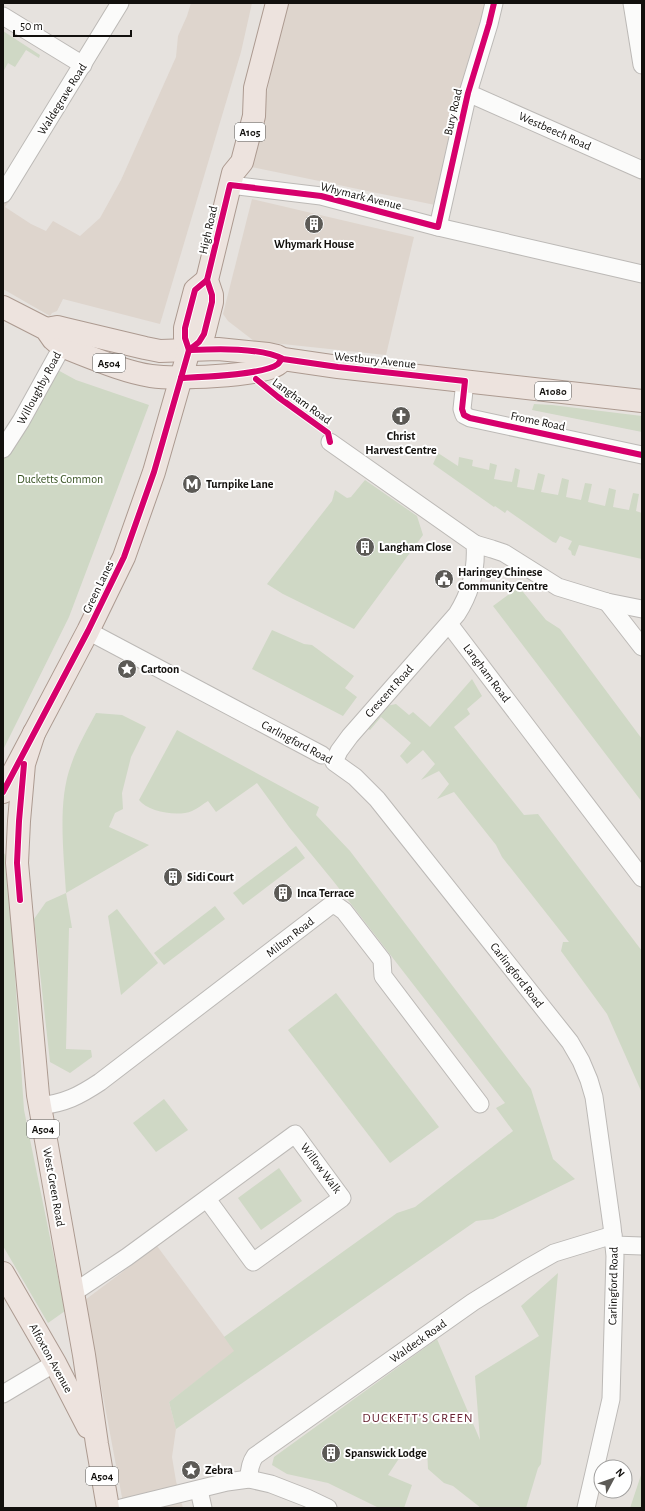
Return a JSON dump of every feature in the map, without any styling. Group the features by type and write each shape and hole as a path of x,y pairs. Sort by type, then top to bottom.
{"main road":[{"name":"High Road","path":"181,378 189,350 185,338 185,328 196,290 207,280 231,179 242,162 254,116 255,88 277,3"},
{"name":"A504","path":"3,307 46,329 53,339 61,346 132,371 151,376 181,378"},
{"name":"A504","path":"46,329 57,327 160,351 189,350"},
{"name":"Westbury Avenue","path":"189,350 218,349 255,352 277,356 282,359 338,367 642,401"},
{"path":"181,378 255,371 270,368 278,364 282,359"},
{"name":"Green Lanes","path":"3,792 115,578 134,534 154,472 181,378"},
{"name":"West Green Road","path":"34,733 24,764 17,863 40,1106 84,1355 108,1508"},
{"path":"3,844 17,863"},
{"name":"Alfoxton Avenue","path":"3,1273 56,1363 97,1444"},
{"path":"56,1363 68,1368 76,1369 82,1364 84,1355"}],"street":[{"name":"Waldegrave Road","path":"3,194 120,3"},
{"name":"Bury Road","path":"438,226 468,93 494,3"},
{"path":"632,3 642,65"},
{"path":"3,16 83,65"},
{"name":"Westbeech Road","path":"468,93 642,170"},
{"name":"Whymark Avenue","path":"231,179 321,196 438,226 642,274"},
{"name":"Willoughby Road","path":"3,449 21,421 61,346"},
{"name":"Frome Road","path":"465,381 462,409 464,415 470,418 642,455"},
{"name":"Langham Road","path":"330,442 475,544 504,554 558,587 607,602 642,609"},
{"path":"449,624 463,605 472,583 476,560 475,544"},
{"path":"607,602 642,647"},
{"name":"Langham Road","path":"449,624 642,878"},
{"name":"Crescent Road","path":"328,759 339,752 350,736 449,624"},
{"name":"Carlingford Road","path":"88,631 328,759 355,778 377,799 570,1042 581,1061 589,1080 597,1116 614,1240 611,1399 586,1508"},
{"name":"Milton Road","path":"40,1106 61,1103 72,1099 100,1082 331,905 337,906 344,911 382,960 383,976 480,1104"},
{"name":"Willow Walk","path":"73,1293 127,1257 295,1134 342,1198 253,1262 207,1199"},
{"name":"Waldeck Road","path":"250,1479 249,1471 255,1456 473,1302 554,1253 614,1240 642,1246"},
{"path":"3,1394 56,1363"},
{"path":"121,1508 227,1482 250,1479 271,1484 328,1508"},
{"path":"198,1490 203,1508"}],"shaded area":[{"path":"191,3 252,3 241,52 160,324 63,299 57,311 52,313 50,316 3,289 3,191 12,197 5,207 31,224 46,231 53,221 80,236 100,218 121,180 176,57 178,36"},
{"path":"286,3 494,3 435,205 251,167"},
{"path":"252,199 414,237 386,355 254,341 228,321 223,314"},
{"path":"157,1246 235,1351 169,1402 176,1429 172,1457 183,1508 124,1508 85,1300"}],"green space":[{"path":"3,31 40,55 39,58 26,50 15,67 8,63 3,72"},
{"name":"Ducketts Common","path":"54,368 76,380 149,405 69,617 3,750 3,460 32,420"},
{"path":"534,404 642,416 642,432 532,410"},
{"path":"438,453 458,466 459,457 473,460 472,466 489,470 490,463 497,465 494,479 512,482 515,468 520,470 517,487 534,490 538,473 545,475 541,492 558,495 562,478 569,480 566,497 581,500 585,483 592,484 588,502 605,506 609,488 616,490 613,507 629,510 633,493 639,494 636,511 642,513 642,559 579,545 575,556 572,555 571,551 568,549 572,541 560,536 556,543 553,542 507,510 505,513 495,506 494,507 433,464"},
{"path":"365,480 417,516 423,535 354,629 283,594 267,584 332,501 335,490 347,498 351,497"},
{"path":"519,587 546,620 560,629 642,739 642,802 493,606"},
{"path":"272,630 304,644 312,645 354,676 345,688 357,697 343,716 252,669"},
{"path":"472,679 482,696 467,709 470,714 454,727 524,815 538,814 642,951 642,1093 607,1014 561,951 563,942 569,942 502,857 496,845 454,792 437,799 449,784 439,771 421,780 435,764 423,750 407,764 400,756 411,743 381,717 370,730 366,728 386,706 396,704 409,715 413,712 430,727"},
{"path":"96,713 122,715 146,727 131,757 122,793 123,809 115,813 109,827 149,845 66,893 62,829 64,795 73,758"},
{"path":"177,730 319,807 316,815 350,851 531,1089 553,1159 575,1179 493,1219 476,1221 176,1429 169,1402 234,1351 224,1337 397,1213 415,1207 513,1131 496,1108 505,1103 334,882 289,827 257,783 216,812 208,801 192,811 179,814 149,808 139,800"},
{"path":"296,846 305,858 243,905 233,893"},
{"path":"3,852 7,857 24,1110 65,1311 48,1323 3,1246"},
{"path":"66,893 72,928 69,928 66,1049 91,1050 92,1057 70,1073 50,1062 34,919 46,902"},
{"path":"215,906 225,919 164,965 154,953"},
{"path":"117,909 158,963 121,995 108,916"},
{"path":"336,993 439,1127 390,1163 288,1030"},
{"path":"164,1099 188,1130 156,1152 133,1123"},
{"path":"279,1168 302,1201 261,1230 238,1198"},
{"path":"558,1273 541,1464 538,1468 526,1508 481,1508 453,1486 444,1483 428,1469 427,1450 417,1461 402,1454 388,1475 412,1485 404,1508 379,1508 328,1483 287,1474 272,1465 274,1457 437,1339 480,1440 475,1376 539,1336 521,1306"},
{"path":"642,1472 642,1508 630,1508"}],"cycle path":[{"path":"189,350 199,342 204,334 212,302 212,295 207,280 230,185 321,196 438,227 468,93 494,3"},
{"path":"3,792 88,631 124,557 154,472 189,350 185,338 185,328 195,290 207,280"},
{"path":"189,350 224,349 262,352 283,359 338,367 465,381 462,409 464,415 470,418 642,455"},
{"path":"181,378 232,375 260,371 271,368 278,364 282,359"},
{"path":"256,379 278,397 328,433 330,442"},
{"path":"20,900 17,863 24,764"}],"place":[{"name":"Whymark House","path":"314,224"},
{"name":"Christ Harvest Centre","path":"401,416"},
{"name":"Turnpike Lane","path":"192,484"},
{"name":"Langham Close","path":"365,547"},
{"name":"Haringey Chinese Community Centre","path":"444,579"},
{"name":"Cartoon","path":"127,669"},
{"name":"Sidi Court","path":"173,877"},
{"name":"Inca Terrace","path":"283,893"},
{"name":"Spanswick Lodge","path":"331,1453"},
{"name":"Zebra","path":"191,1470"}],"district":[{"name":"DUCKETT'S GREEN","path":"418,1417"}]}
